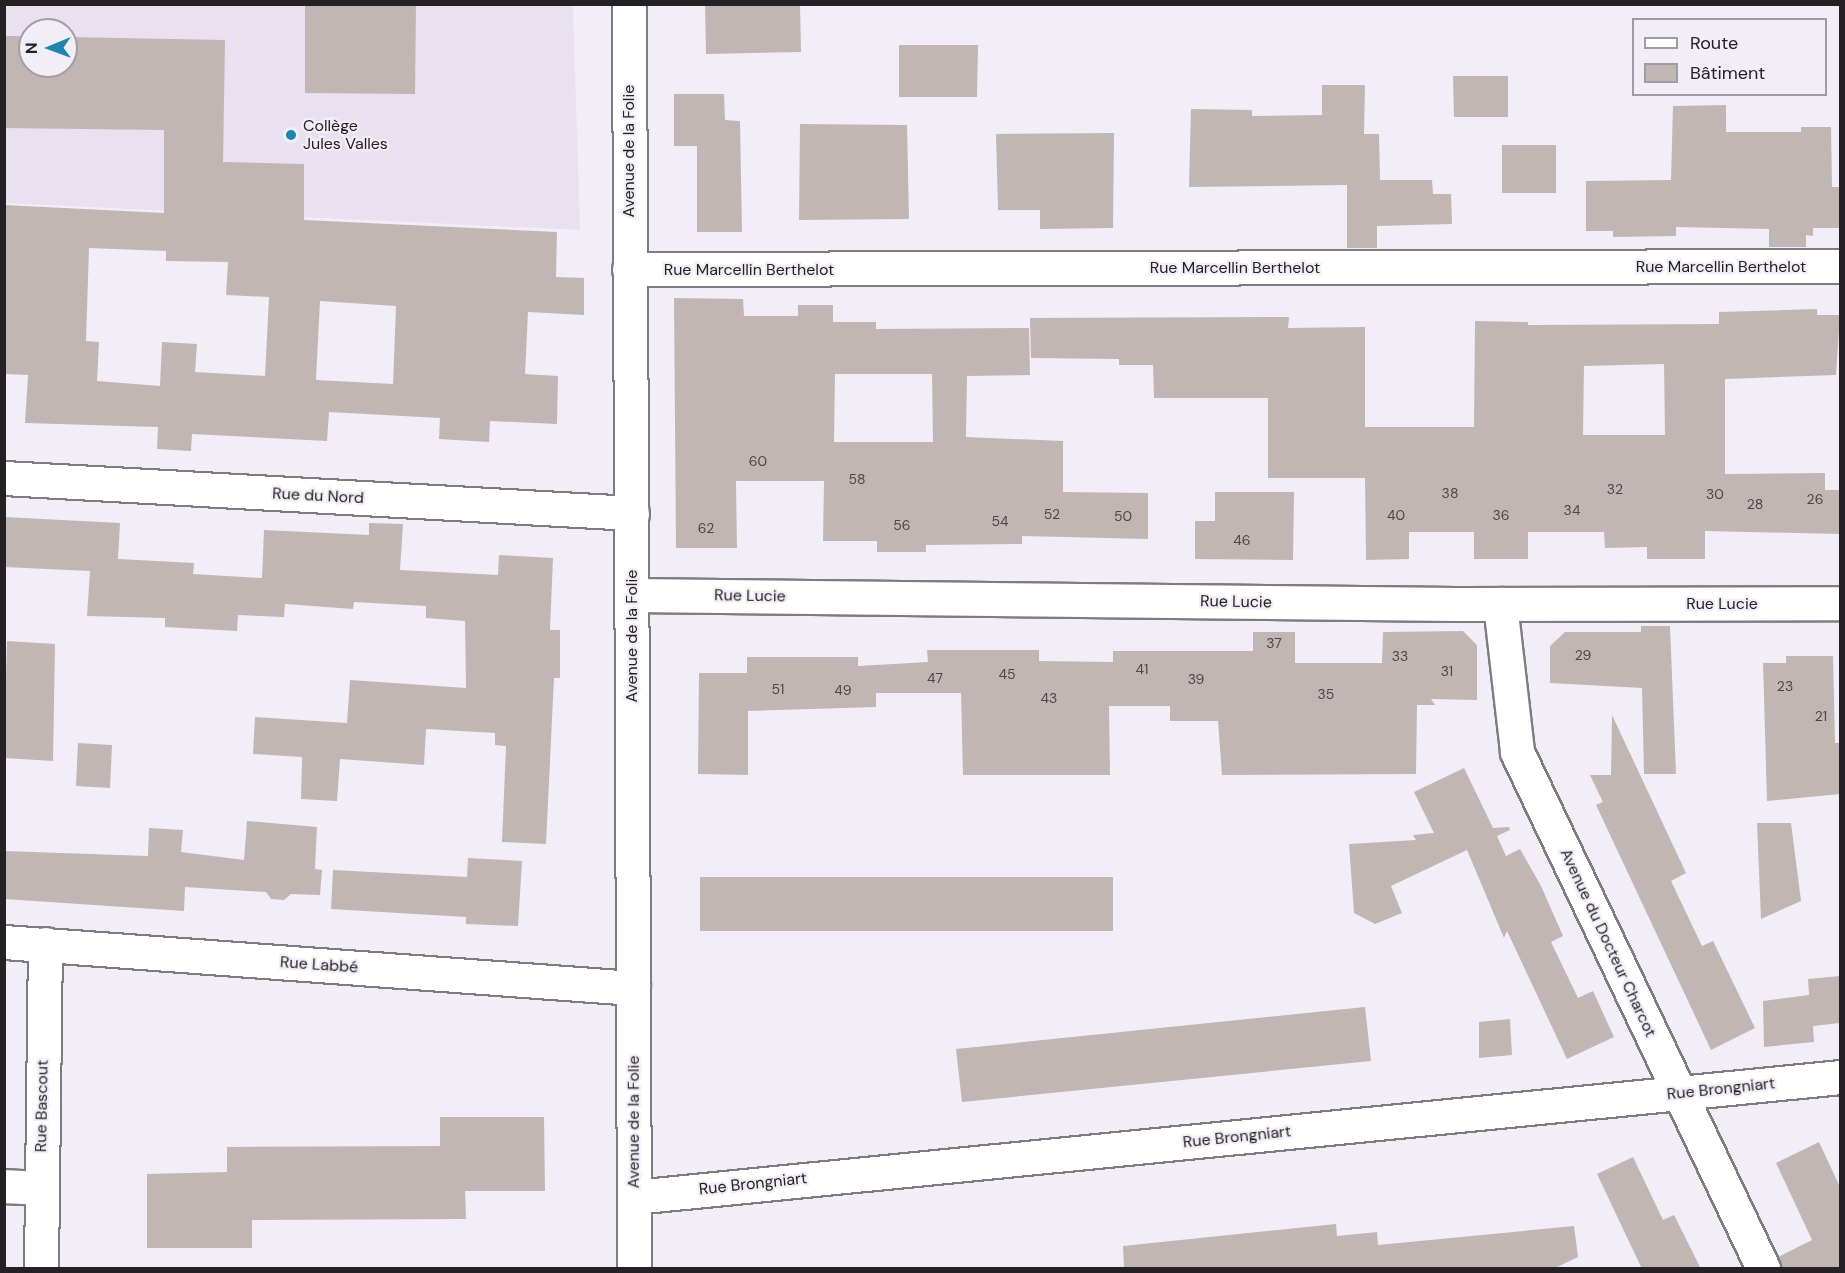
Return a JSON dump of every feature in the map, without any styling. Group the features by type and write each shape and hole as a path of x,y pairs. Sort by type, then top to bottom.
{"street":[{"name":"Avenue de la Folie","path":"629,4 634,1269"},
{"name":"Rue Marcellin Berthelot","path":"629,269 1840,266"},
{"name":"Rue du Nord","path":"4,478 632,513"},
{"name":"Rue Lucie","path":"632,595 1500,604 1840,603"},
{"name":"Avenue du Docteur Charcot","path":"1500,604 1517,752 1763,1269"},
{"name":"Rue Labbé","path":"4,942 633,988"},
{"name":"Rue Bascout","path":"41,1269 40,1188 45,944"},
{"name":"Rue Brongniart","path":"634,1197 1840,1077"},
{"path":"4,1185 40,1188"}],"shaded area":[{"name":"Collège Jules Valles","path":"5,5 573,5 580,230 5,203"}],"building":[{"path":"305,4 416,4 415,94 305,93"},
{"path":"705,4 800,4 801,52 706,54"},
{"path":"4,36 18,36 18,78 78,78 78,37 225,40 223,162 304,164 304,220 557,232 556,277 584,278 584,315 528,312 525,374 558,376 557,424 490,421 489,442 439,439 440,418 329,412 327,441 192,434 191,451 157,449 158,427 25,423 28,375 4,374 4,205 164,213 164,130 4,128","holes":["89,248 166,251 166,261 228,262 226,295 269,297 265,376 195,372 197,344 162,342 160,386 97,381 99,342 86,341","320,301 396,306 393,384 316,380"]},
{"path":"899,45 978,45 977,97 899,97"},
{"path":"1453,76 1508,76 1508,117 1454,117"},
{"path":"1322,85 1365,85 1364,134 1379,134 1380,180 1432,180 1433,194 1451,194 1452,224 1377,226 1377,248 1347,248 1347,185 1189,187 1191,109 1252,110 1252,116 1322,115"},
{"path":"674,94 724,94 725,120 740,121 742,232 697,232 697,146 674,146"},
{"path":"1726,105 1726,132 1801,132 1801,127 1831,127 1832,187 1840,187 1840,228 1813,228 1813,236 1806,235 1806,247 1769,247 1769,229 1676,227 1676,236 1613,237 1613,231 1586,231 1586,181 1671,180 1673,106"},
{"path":"800,124 907,125 909,219 799,220"},
{"path":"1114,133 1113,228 1040,229 1040,210 998,210 996,134"},
{"path":"1502,145 1556,145 1556,193 1502,193"},
{"path":"674,298 743,299 744,316 798,316 798,305 833,305 833,322 876,322 876,329 1029,328 1030,375 967,376 966,437 1063,441 1063,492 1148,493 1148,539 1022,536 1022,544 926,545 926,552 877,552 877,541 823,541 824,481 736,481 737,548 676,548","holes":["835,374 932,374 933,442 834,442"]},
{"path":"1817,309 1817,315 1840,315 1836,375 1725,379 1725,474 1825,473 1825,490 1840,490 1840,534 1705,531 1705,559 1647,559 1647,547 1605,548 1604,532 1528,532 1528,559 1474,559 1474,532 1409,532 1409,559 1366,560 1365,478 1268,478 1268,398 1154,398 1153,365 1119,365 1119,359 1031,358 1030,318 1289,317 1288,328 1365,327 1365,427 1474,427 1475,321 1528,322 1528,325 1719,324 1719,312","holes":["1664,364 1665,435 1583,435 1584,366"]},
{"path":"1215,492 1294,492 1293,560 1195,559 1195,521 1215,521"},
{"path":"4,517 120,523 118,559 194,563 193,574 262,578 264,530 369,535 369,523 403,524 400,570 498,575 499,555 553,558 550,630 560,630 560,678 554,678 546,844 502,842 506,746 495,745 495,733 426,729 424,765 340,759 337,801 301,799 302,757 253,754 255,717 347,723 350,680 466,688 465,621 426,618 426,606 354,602 353,609 285,604 284,617 238,615 237,631 165,627 165,618 87,616 90,571 4,567"},
{"path":"1641,626 1670,626 1676,774 1644,774 1642,688 1550,683 1550,646 1565,632 1641,632"},
{"path":"1463,631 1477,645 1477,700 1431,699 1435,705 1417,705 1416,774 1222,775 1218,721 1170,721 1170,706 1109,706 1110,775 963,775 961,693 876,693 876,707 748,711 748,775 698,774 699,673 747,673 747,657 858,657 858,666 928,662 927,650 1039,650 1039,661 1113,662 1113,651 1253,651 1253,632 1295,632 1295,663 1382,663 1383,632"},
{"path":"7,641 55,644 53,761 4,758"},
{"path":"1786,656 1833,656 1835,743 1840,743 1840,794 1767,801 1763,663 1786,663"},
{"path":"1612,715 1686,873 1671,881 1702,946 1713,941 1755,1028 1711,1050 1596,805 1603,802 1590,775 1611,775"},
{"path":"78,743 112,745 110,788 76,786"},
{"path":"1464,768 1493,828 1509,827 1510,830 1497,836 1506,856 1520,849 1541,886 1563,936 1551,942 1578,998 1593,991 1614,1037 1567,1059 1507,931 1504,938 1467,850 1391,886 1402,913 1375,924 1354,913 1349,844 1416,840 1413,835 1434,833 1414,792"},
{"path":"247,821 317,827 315,869 322,870 320,895 291,894 284,900 271,899 266,892 185,887 184,911 4,899 4,851 148,856 149,828 183,830 181,852 244,860"},
{"path":"1757,823 1791,823 1801,901 1761,919"},
{"path":"468,858 522,861 518,926 466,924 466,917 331,909 333,870 467,877"},
{"path":"700,877 1113,877 1113,931 700,931"},
{"path":"1840,976 1840,1023 1813,1026 1814,1042 1764,1047 1763,1001 1809,995 1808,979"},
{"path":"1365,1007 1371,1061 962,1102 956,1049"},
{"path":"1510,1019 1512,1055 1479,1058 1479,1022"},
{"path":"440,1117 544,1117 545,1191 465,1191 466,1219 252,1220 252,1248 147,1248 147,1174 227,1172 227,1147 440,1146"},
{"path":"1819,1142 1840,1187 1840,1269 1782,1269 1778,1257 1812,1240 1776,1163"},
{"path":"1633,1157 1663,1220 1674,1215 1701,1269 1642,1269 1597,1174"},
{"path":"1336,1224 1337,1236 1377,1232 1378,1245 1574,1226 1578,1257 1553,1269 1124,1269 1123,1246"}],"place":[{"name":"Collège Jules Valles","path":"291,135"}]}
